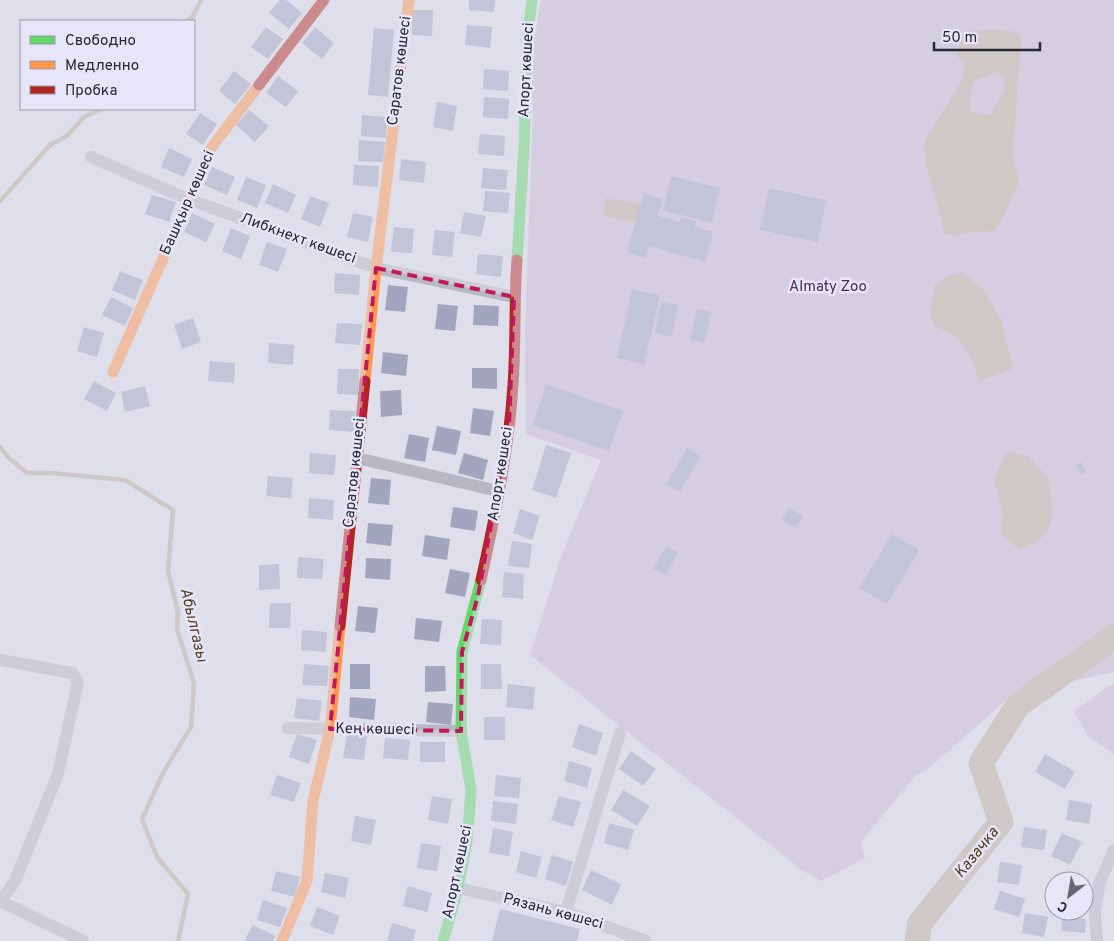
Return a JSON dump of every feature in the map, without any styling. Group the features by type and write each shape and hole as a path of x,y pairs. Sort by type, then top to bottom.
{"street":[{"name":"Башқыр көшесі","path":"113,372 212,147 324,0"},
{"name":"Саратов көшесі","path":"282,941 306,881 313,801 330,729 376,268 409,0"},
{"name":"Апорт көшесі","path":"443,941 458,888 467,843 471,790 461,731 462,652 478,596 509,427 513,384 514,297 524,149 527,40 532,0"},
{"name":"Либкнехт көшесі","path":"91,157 188,199 376,268 514,297"},
{"path":"357,458 498,491"},
{"path":"0,660 72,673 78,682 58,774 15,881 0,901 83,941"},
{"name":"Кең көшесі","path":"288,728 461,731"},
{"path":"566,912 620,733"},
{"path":"1097,941 1095,912 1100,882 1114,850"},
{"name":"Рязань көшесі","path":"458,888 566,912 646,941"}],"highlighted area":[{"path":"376,268 514,297 509,427 478,596 462,652 461,731 330,729"}],"green space":[{"name":"Almaty Zoo","path":"541,0 1114,0 1114,672 1049,686 1032,681 1020,688 928,769 915,776 861,842 865,858 821,881 802,870 530,655 562,554 601,460 526,434 525,332 533,108 532,82 535,40"},
{"path":"1114,683 1114,755 1088,736 1074,712"}],"shaded area":[{"path":"991,29 1016,32 1021,38 1013,156 1019,182 1001,222 994,231 973,232 955,236 945,234 926,165 924,142 962,80 965,64 957,56 958,48 966,32","holes":["998,72 1005,82 1004,91 990,115 977,114 970,110 971,90 975,80"]},
{"path":"606,198 641,204 636,222 603,216"},
{"path":"963,273 982,288 1001,319 1013,369 979,381 962,343 951,334 934,326 930,314 935,285 947,276"},
{"path":"1007,452 1028,456 1050,480 1052,517 1047,533 1034,543 1020,549 1008,541 1001,533 1002,513 994,478"}],"building":[{"path":"280,0 286,0 302,13 289,29 269,13"},
{"path":"469,0 495,0 494,12 469,10"},
{"path":"412,10 433,10 432,36 412,35"},
{"path":"467,25 492,27 490,48 465,45"},
{"path":"266,27 283,39 268,59 251,47"},
{"path":"315,27 334,43 322,59 302,43"},
{"path":"374,28 394,30 388,97 368,95"},
{"path":"484,69 509,71 508,91 483,89"},
{"path":"234,71 251,84 235,104 219,91"},
{"path":"278,76 298,91 286,107 266,93"},
{"path":"484,97 509,99 508,119 483,117"},
{"path":"437,102 457,106 453,131 433,127"},
{"path":"249,110 269,126 255,142 236,125"},
{"path":"200,113 217,124 203,145 186,134"},
{"path":"362,115 387,117 386,138 361,136"},
{"path":"480,134 505,136 504,156 478,154"},
{"path":"359,140 385,142 383,162 358,161"},
{"path":"169,148 192,159 184,177 161,167"},
{"path":"401,159 426,162 424,183 399,180"},
{"path":"354,165 379,166 378,187 353,185"},
{"path":"212,167 235,177 227,195 204,185"},
{"path":"483,168 508,170 506,190 481,188"},
{"path":"671,176 720,188 712,222 663,211"},
{"path":"246,177 266,185 257,208 237,200"},
{"path":"273,184 296,195 288,213 265,203"},
{"path":"769,188 826,200 818,242 760,230"},
{"path":"485,191 510,193 508,213 483,211"},
{"path":"644,193 662,199 658,216 680,222 681,217 696,221 695,227 713,232 705,262 649,246 646,258 627,252"},
{"path":"152,195 176,202 169,222 145,214"},
{"path":"310,196 329,203 320,227 301,219"},
{"path":"464,212 486,216 481,237 460,233"},
{"path":"192,213 215,224 206,242 184,232"},
{"path":"353,213 373,217 368,242 347,237"},
{"path":"394,227 414,229 412,253 391,252"},
{"path":"231,228 250,236 241,259 222,251"},
{"path":"435,230 455,232 452,257 432,255"},
{"path":"267,242 287,249 278,272 259,265"},
{"path":"478,254 503,256 501,277 476,274"},
{"path":"120,271 143,280 135,300 112,290"},
{"path":"335,273 360,275 359,295 334,293"},
{"path":"388,285 408,287 405,312 385,310"},
{"path":"632,289 660,295 644,364 617,358"},
{"path":"111,297 133,308 125,326 102,315"},
{"path":"661,302 678,305 672,337 655,333"},
{"path":"438,304 458,306 455,331 435,329"},
{"path":"474,305 499,306 498,326 473,325"},
{"path":"697,309 711,312 704,343 690,340"},
{"path":"193,318 201,342 182,349 174,325"},
{"path":"337,323 362,324 360,345 335,343"},
{"path":"84,327 104,333 97,357 77,351"},
{"path":"269,343 294,345 293,365 268,363"},
{"path":"383,352 408,355 406,376 381,373"},
{"path":"210,361 235,363 234,383 208,381"},
{"path":"472,368 497,368 497,389 472,388"},
{"path":"338,369 359,369 358,395 337,394"},
{"path":"94,381 116,393 107,411 84,399"},
{"path":"546,384 623,411 609,451 533,425"},
{"path":"145,386 150,406 125,412 121,392"},
{"path":"401,390 402,415 381,417 380,391"},
{"path":"473,408 494,411 490,436 470,433"},
{"path":"330,410 355,411 354,432 329,430"},
{"path":"437,426 461,431 456,455 432,450"},
{"path":"409,434 429,438 425,462 404,458"},
{"path":"546,445 571,453 556,498 532,490"},
{"path":"687,448 701,456 680,492 666,484"},
{"path":"310,453 336,455 334,475 309,473"},
{"path":"464,453 488,460 483,480 458,473"},
{"path":"1081,462 1086,472 1082,475 1076,465"},
{"path":"268,476 293,478 291,498 266,496"},
{"path":"371,478 391,480 389,505 368,503"},
{"path":"309,498 334,500 333,520 308,518"},
{"path":"453,507 478,511 475,531 450,527"},
{"path":"789,508 803,516 796,528 782,520"},
{"path":"520,509 540,516 532,540 513,533"},
{"path":"368,523 393,525 391,546 366,543"},
{"path":"892,534 919,550 887,604 859,588"},
{"path":"425,535 450,539 447,560 422,556"},
{"path":"512,541 532,544 529,568 508,566"},
{"path":"666,546 678,552 666,575 653,569"},
{"path":"298,557 324,559 322,579 297,578"},
{"path":"366,558 391,559 390,580 365,578"},
{"path":"279,564 280,589 259,590 259,565"},
{"path":"450,569 470,573 465,597 445,593"},
{"path":"504,572 524,574 523,599 502,597"},
{"path":"270,603 291,603 290,628 269,628"},
{"path":"358,606 378,608 375,633 355,631"},
{"path":"416,618 442,621 439,642 414,639"},
{"path":"482,619 502,620 501,645 480,644"},
{"path":"302,630 327,632 326,652 301,650"},
{"path":"304,664 329,666 327,686 302,685"},
{"path":"350,664 370,664 370,689 350,689"},
{"path":"481,664 501,664 502,689 481,689"},
{"path":"425,666 445,666 446,691 425,692"},
{"path":"508,684 535,687 533,710 506,707"},
{"path":"350,697 376,699 374,720 349,717"},
{"path":"297,698 322,701 319,721 294,718"},
{"path":"428,702 453,704 451,725 426,722"},
{"path":"484,717 505,717 505,740 484,740"},
{"path":"579,724 603,733 596,756 572,747"},
{"path":"347,733 367,736 364,760 343,758"},
{"path":"297,734 317,740 309,764 289,757"},
{"path":"385,738 410,740 408,760 383,758"},
{"path":"420,742 445,742 445,762 420,762"},
{"path":"631,751 656,769 643,786 619,769"},
{"path":"1045,754 1075,772 1065,789 1035,772"},
{"path":"569,761 592,768 587,788 564,781"},
{"path":"277,775 301,783 294,802 270,795"},
{"path":"496,775 521,778 519,798 494,796"},
{"path":"623,790 650,806 637,826 611,810"},
{"path":"432,796 452,799 448,824 428,820"},
{"path":"559,796 581,802 573,827 551,820"},
{"path":"1069,800 1092,804 1089,824 1066,820"},
{"path":"493,801 518,804 516,824 491,821"},
{"path":"355,816 376,820 371,845 351,841"},
{"path":"609,823 634,830 628,850 604,843"},
{"path":"1024,827 1047,830 1044,850 1021,847"},
{"path":"493,828 513,832 509,856 489,853"},
{"path":"1062,833 1082,842 1070,865 1051,856"},
{"path":"421,843 441,846 437,871 417,868"},
{"path":"521,851 542,857 536,878 516,872"},
{"path":"552,855 573,862 566,886 545,879"},
{"path":"1000,862 1022,865 1019,885 997,882"},
{"path":"591,870 621,884 612,905 582,890"},
{"path":"276,871 300,877 295,897 271,891"},
{"path":"325,873 349,878 345,898 321,892"},
{"path":"408,886 432,893 427,912 403,906"},
{"path":"1000,891 1025,899 1019,917 994,909"},
{"path":"263,900 287,908 280,927 257,920"},
{"path":"317,907 340,916 333,935 310,926"},
{"path":"500,909 580,929 577,941 492,941"},
{"path":"1025,913 1044,916 1044,921 1047,921 1044,937 1022,933"},
{"path":"1062,921 1086,921 1085,933 1061,931"},
{"path":"392,923 416,930 413,941 387,941"},
{"path":"253,925 275,936 273,941 244,941"}],"waterway":[{"name":"Абылгазы","path":"187,20 192,18 201,0"},
{"name":"Абылгазы","path":"0,201 51,144 67,136 84,117 99,110"},
{"name":"Абылгазы","path":"0,447 9,458 27,473 50,473 125,480 173,510 168,571 178,612 177,629 194,683 191,727 164,771 142,819 157,857 188,894 178,941"},
{"name":"Казачка","path":"917,941 920,923 1001,822 981,763 1018,705 1114,637"}],"traffic: fast":[{"path":"517,260 524,149 527,40 532,0"},
{"path":"443,941 457,893 467,843 471,790 461,731 462,652 481,580"}],"traffic: slow":[{"path":"365,381 376,268 409,0"},
{"path":"113,372 212,147 259,85"},
{"path":"282,941 307,881 313,801 330,729 340,626"}],"traffic: jam":[{"path":"259,85 324,0"},
{"path":"481,580 501,483 511,410 517,260"},
{"path":"340,626 365,381"}]}
